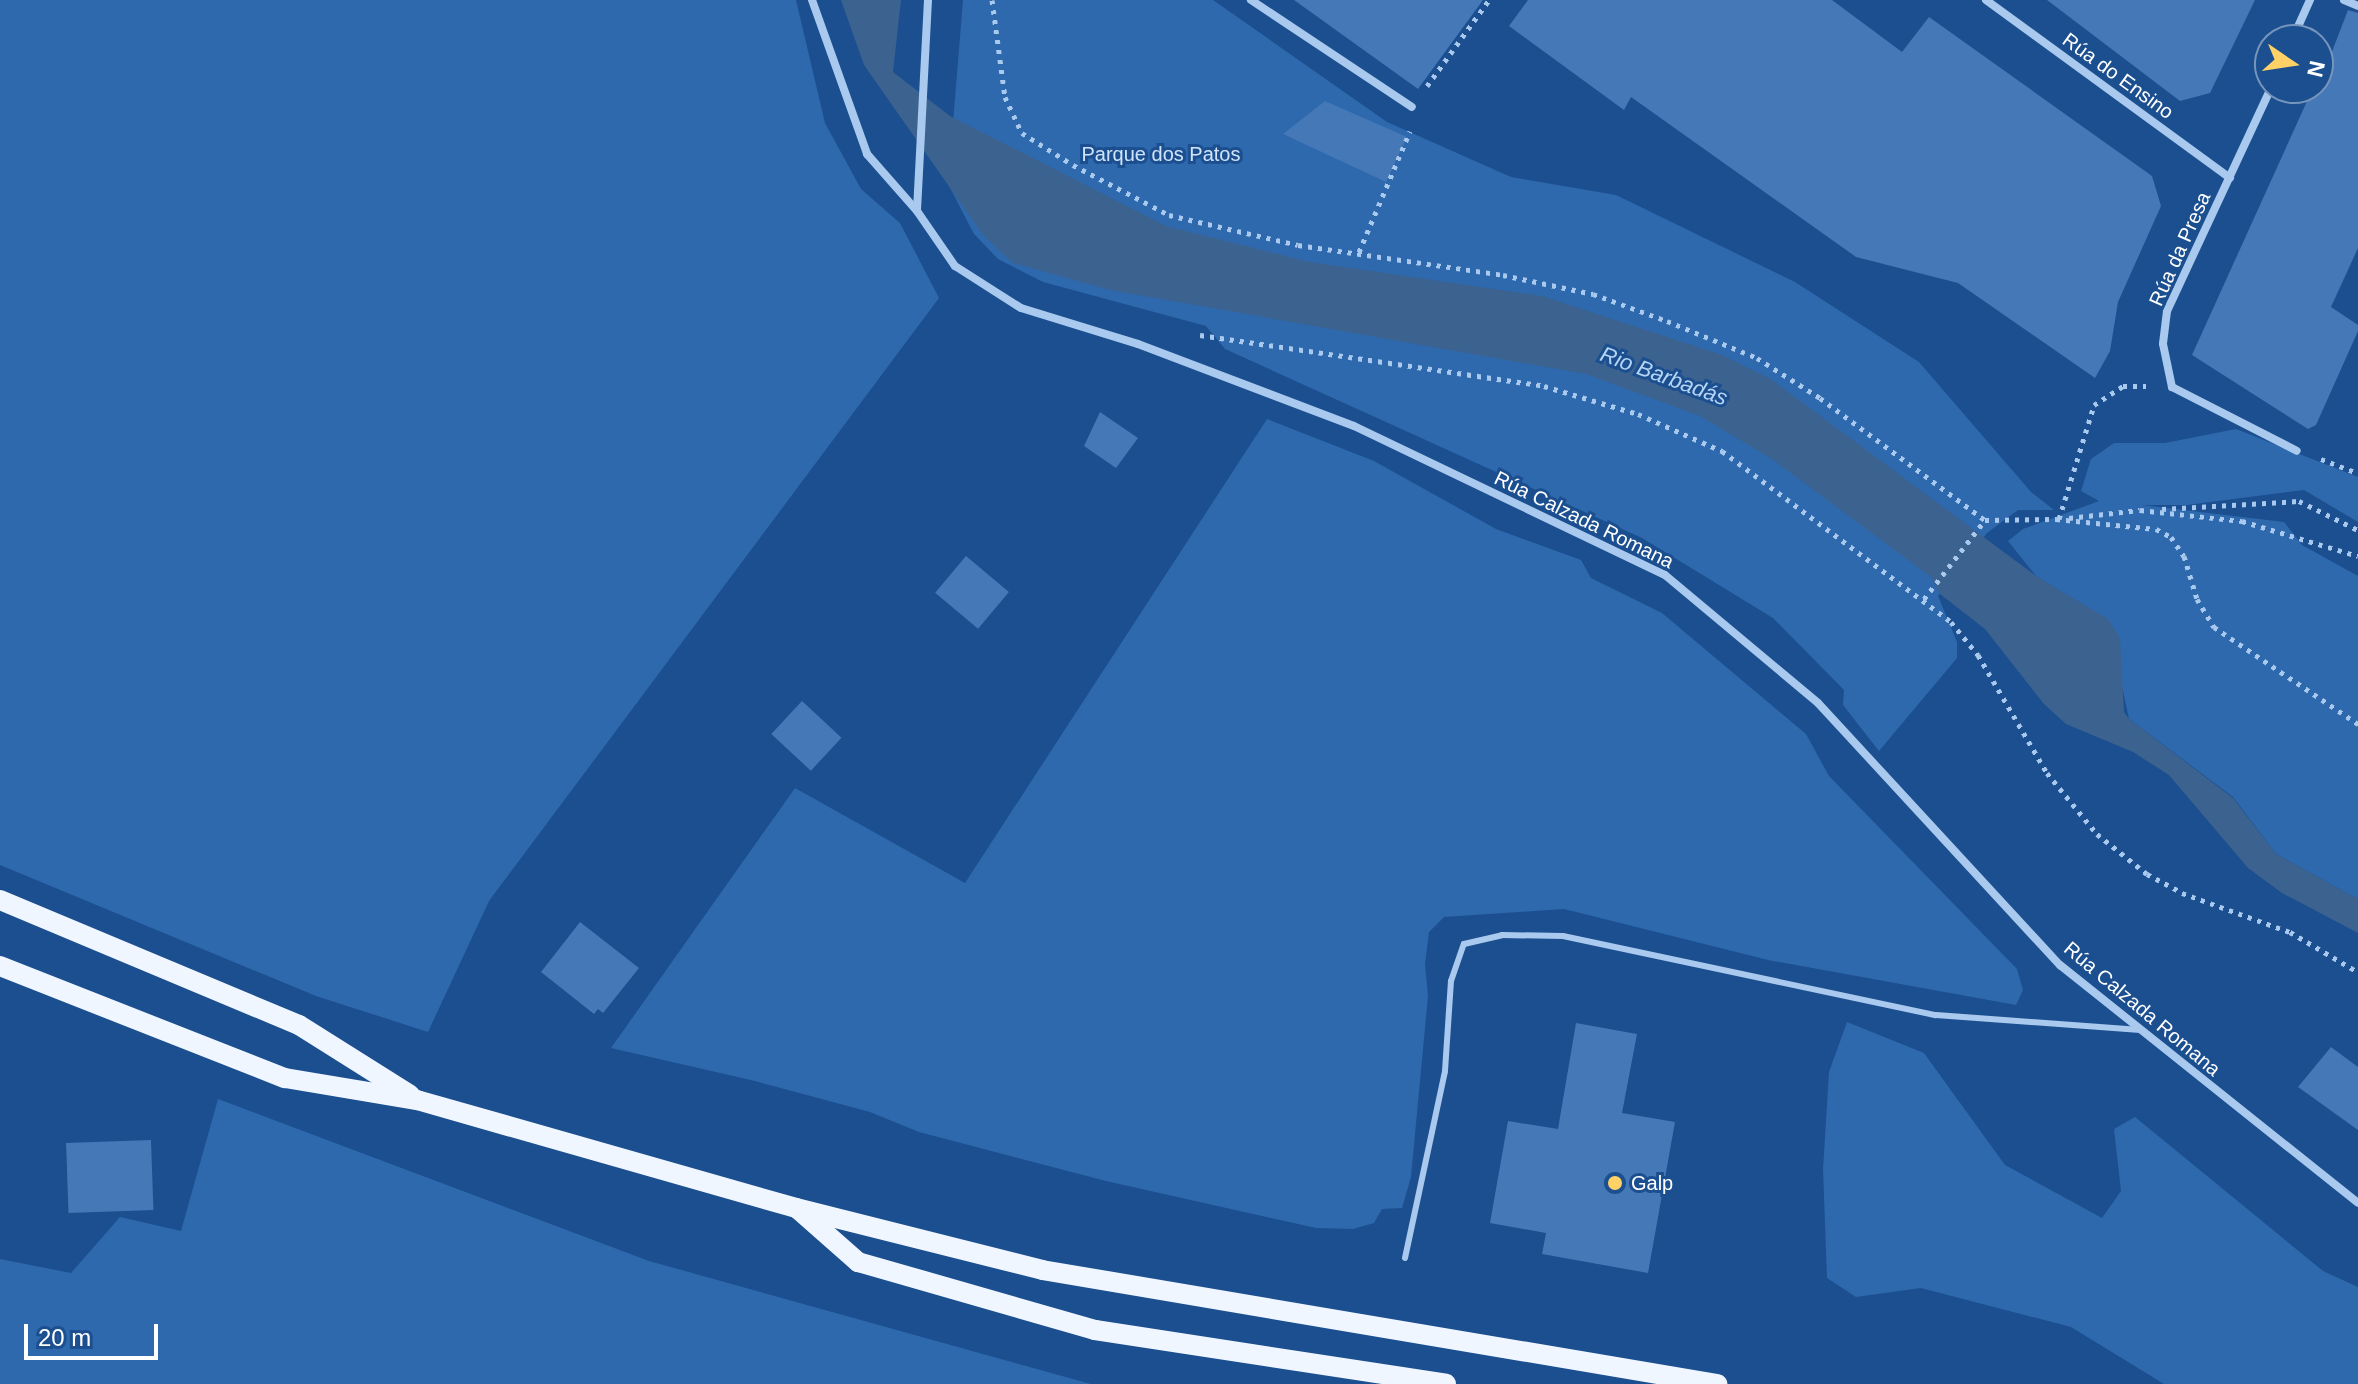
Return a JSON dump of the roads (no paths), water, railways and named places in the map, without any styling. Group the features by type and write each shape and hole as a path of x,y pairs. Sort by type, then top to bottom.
{"main road":[{"path":"0,900 299,1025 417,1100"},
{"path":"0,966 285,1078 417,1100 796,1208 1042,1270 1717,1384"},
{"path":"796,1208 858,1262 1095,1330 1446,1384"}],"street":[{"name":"Rúa Calzada Romana","path":"812,0 867,154 917,211 955,266 1021,308 1138,344 1354,426 1665,575 1818,703 2060,965 2358,1203"},
{"path":"917,211 928,0"},
{"path":"1251,0 1412,107"},
{"name":"Rúa do Ensino","path":"1986,0 2230,178"},
{"path":"2299,24 2310,0"},
{"path":"2344,0 2358,6"},
{"name":"Rúa da Presa","path":"2264,104 2167,311 2163,344 2172,387 2297,451"}],"lane":[{"path":"1405,1258 1445,1071 1451,981 1464,944 1502,935 1563,936 1936,1015 2140,1030"}],"water":[{"name":"Rio Barbadás","path":"841,0 901,0 893,72 950,116 1166,226 1310,262 1542,296 1722,355 1772,380 2036,576 2108,619 2120,638 2124,712 2129,719 2233,798 2276,854 2358,899 2358,933 2282,893 2248,868 2169,775 2133,752 2066,724 2044,704 1985,629 1940,594 1931,577 1772,459 1700,416 1586,374 1110,290 1013,263 983,235 864,65"}],"place":[{"name":"Galp","path":"1615,1183"}],"park label":[{"name":"Parque dos Patos","path":"1161,154"}]}
